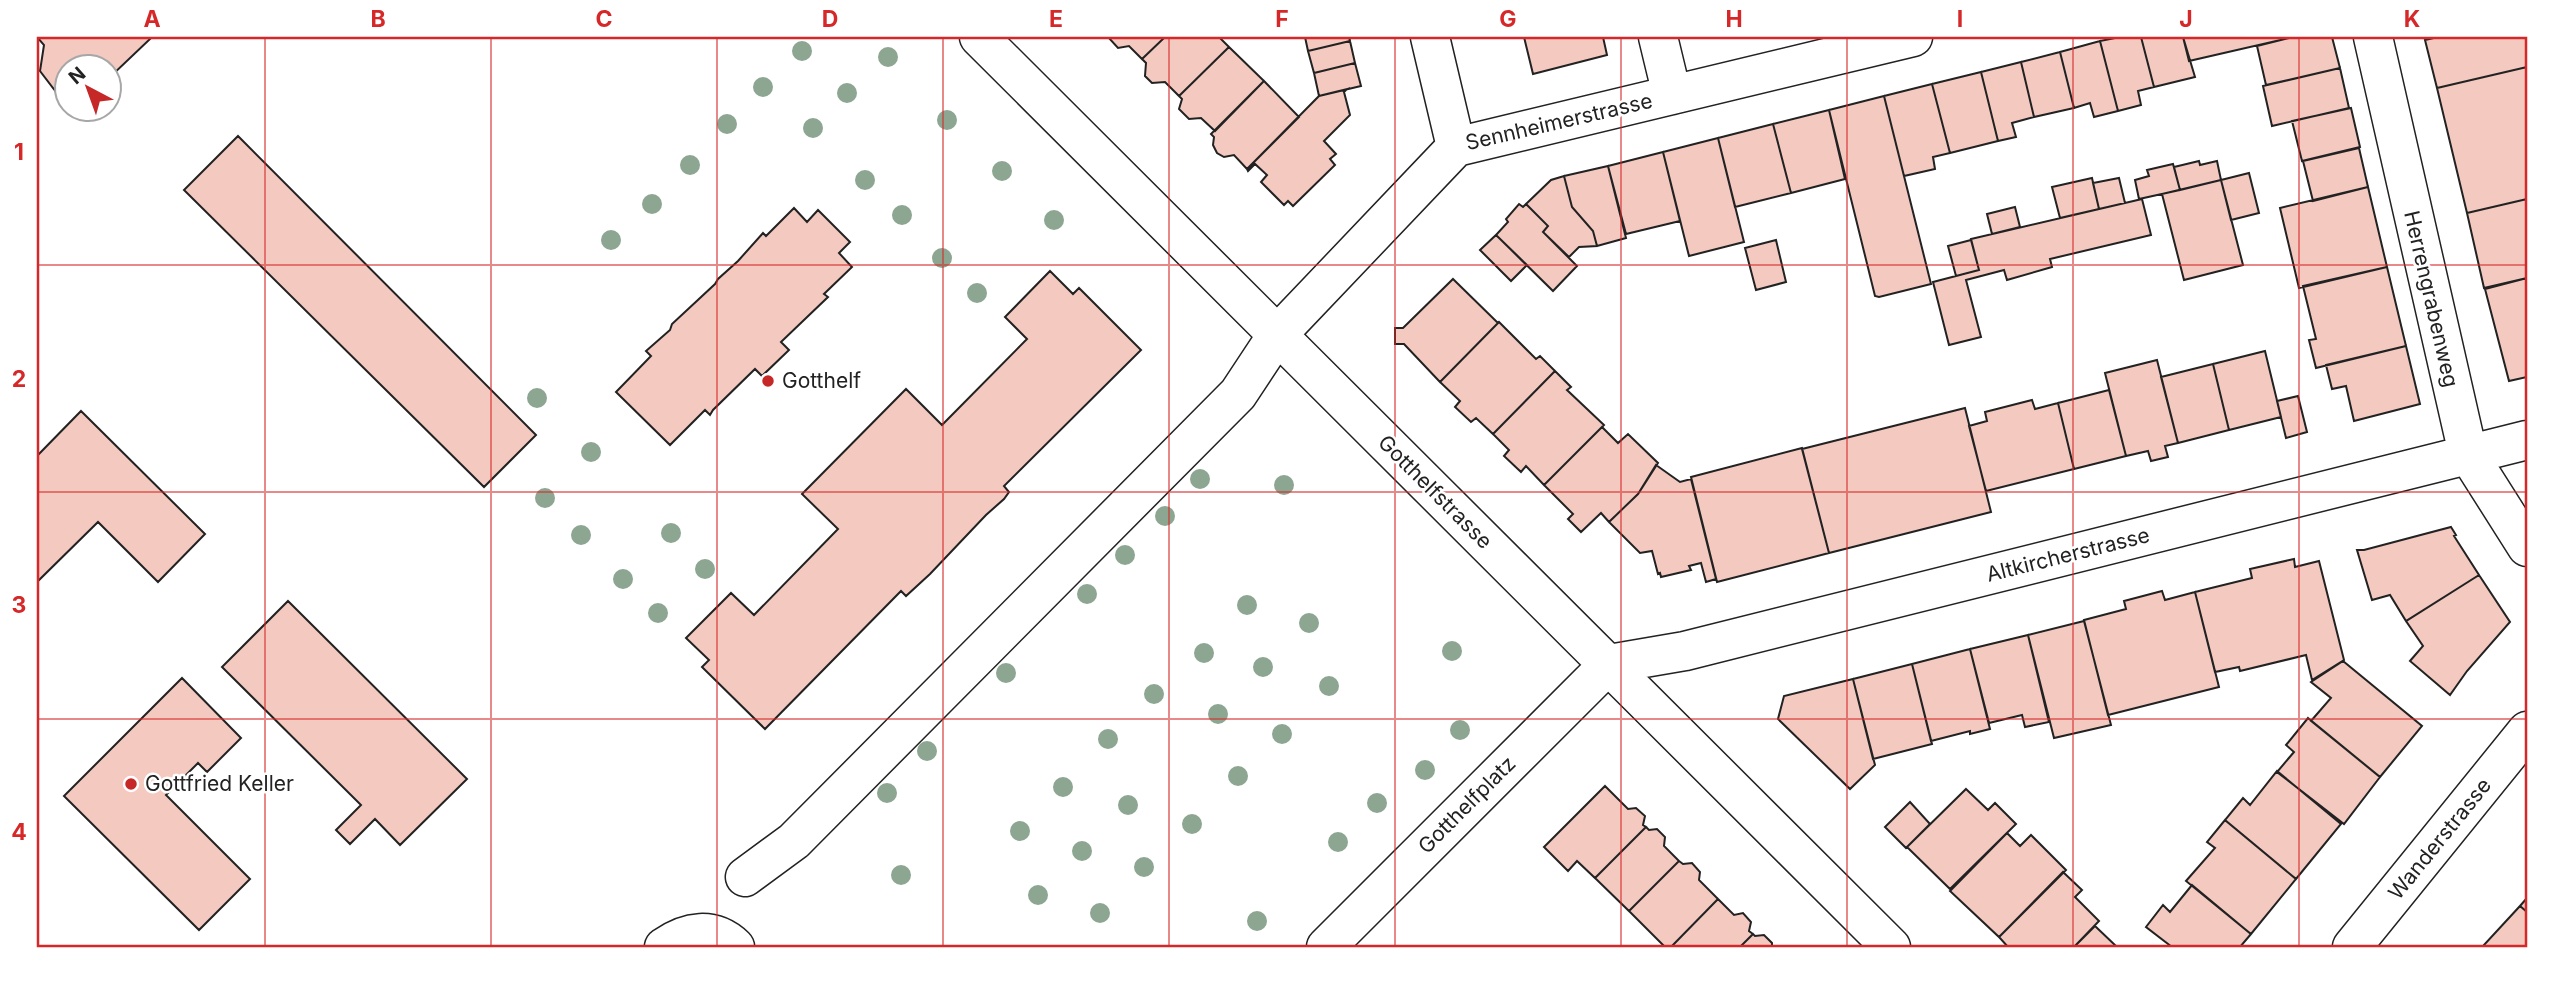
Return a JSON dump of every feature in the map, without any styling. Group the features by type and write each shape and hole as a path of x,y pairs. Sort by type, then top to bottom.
{"street":[{"name":"Gotthelfstrasse","path":"979,37 1891,947"},
{"path":"1430,37 1456,147"},
{"path":"1658,37 1672,95"},
{"name":"Sennheimerstrasse","path":"746,877 793,841 1238,394 1277,335 1456,147 1913,37"},
{"name":"Herrengrabenweg","path":"2373,37 2468,454 2527,547"},
{"name":"Altkircherstrasse","path":"1609,664 1685,651 2527,440"},
{"name":"Gotthelfplatz","path":"1326,947 1609,664"},
{"name":"Wanderstrasse","path":"2352,947 2527,731"},
{"path":"664,947 679,937 700,933 729,942"}],"building":[{"path":"37,37 150,39 122,66 122,52 52,52 52,87 40,71 44,45"},
{"path":"1108,37 1165,37 1142,59 1129,46 1118,48"},
{"path":"1165,37 1219,37 1229,47 1179,96 1165,82 1152,83 1145,76 1146,63 1142,59"},
{"path":"1305,37 1349,37 1350,41 1308,51"},
{"path":"1524,37 1603,37 1607,55 1533,74"},
{"path":"2141,37 2154,87 2138,91 2141,105 2118,111 2100,41"},
{"path":"2141,37 2183,37 2195,77 2154,87"},
{"path":"2183,37 2293,37 2189,61"},
{"path":"2293,37 2332,37 2340,68 2266,85 2257,46"},
{"path":"2438,37 2527,37 2527,67 2437,88 2425,40"},
{"path":"1350,41 1355,63 1314,73 1308,51"},
{"path":"2100,41 2118,111 2094,117 2090,103 2074,108 2060,52"},
{"path":"1229,47 1264,81 1215,131 1201,118 1189,119 1179,109 1182,99 1179,96"},
{"path":"2060,52 2074,108 2034,117 2021,62"},
{"path":"2021,62 2034,117 2012,123 2016,137 1998,141 1981,72"},
{"path":"1355,63 1361,86 1319,96 1314,73"},
{"path":"2527,67 2527,199 2467,213 2437,88"},
{"path":"2340,68 2349,108 2272,126 2263,86"},
{"path":"1981,72 1998,141 1950,153 1932,84"},
{"path":"1264,81 1299,117 1247,169 1234,155 1224,157 1217,153 1211,134"},
{"path":"1932,84 1950,153 1933,157 1935,169 1904,176 1884,96"},
{"path":"1347,89 1344,92 1350,115 1324,141 1336,154 1330,159 1335,165 1293,206 1288,201 1284,205 1261,182 1267,175 1255,164 1248,171 1247,169 1319,96"},
{"path":"1884,96 1931,284 1879,297 1875,296 1829,110"},
{"path":"2351,108 2360,147 2302,161 2292,121"},
{"path":"1829,110 1845,179 1791,193 1773,124"},
{"path":"1773,124 1791,193 1735,207 1718,138"},
{"path":"238,136 536,435 484,487 184,190"},
{"path":"1718,138 1744,242 1689,256 1663,152"},
{"path":"2359,148 2368,187 2313,201 2303,161"},
{"path":"1663,152 1680,221 1626,234 1608,166"},
{"path":"2199,161 2200,165 2217,161 2221,180 2180,190 2174,167"},
{"path":"2173,164 2180,190 2139,199 2135,180 2149,176 2147,170"},
{"path":"1608,166 1626,238 1597,246 1593,231 1572,207 1564,176"},
{"path":"2249,173 2259,213 2231,220 2221,180"},
{"path":"1564,176 1572,207 1593,231 1597,246 1579,247 1569,257 1543,232 1548,226 1526,204 1551,180"},
{"path":"2092,178 2099,209 2060,218 2052,187"},
{"path":"2119,178 2125,203 2099,209 2093,183"},
{"path":"2221,180 2243,265 2184,280 2162,194"},
{"path":"2368,187 2387,267 2299,288 2280,208"},
{"path":"2142,199 2151,235 2050,259 2052,267 2007,280 2004,270 1966,280 1981,337 1949,345 1933,282 1979,270 1971,239"},
{"path":"2527,199 2527,278 2484,288 2467,213"},
{"path":"1519,204 1523,207 1526,204 1548,226 1543,232 1577,266 1553,291 1496,235"},
{"path":"2015,207 2020,227 1992,234 1987,214"},
{"path":"794,208 807,222 818,210 850,242 839,253 852,267 824,294 828,297 781,342 789,350 762,376 755,369 710,415 705,410 670,445 616,392 651,356 646,351 670,330 672,324 738,261 763,233 766,236"},
{"path":"1496,235 1527,265 1511,281 1480,250"},
{"path":"1776,240 1786,282 1756,290 1745,248"},
{"path":"1971,240 1979,270 1956,276 1948,246"},
{"path":"2387,267 2406,346 2316,368 2309,340 2316,339 2303,286"},
{"path":"1050,271 1073,294 1079,288 1141,350 1004,486 1009,492 1004,499 930,574 906,596 901,591 765,729 702,667 709,660 686,638 731,593 754,615 838,529 802,494 906,389 942,425 1027,339 1005,317"},
{"path":"2527,278 2527,377 2509,381 2485,289"},
{"path":"1453,279 1498,323 1440,382 1404,344 1395,344 1395,328 1403,328"},
{"path":"1499,322 1536,359 1540,356 1555,371 1493,434 1476,418 1471,422 1455,407 1460,401 1440,382"},
{"path":"2406,346 2420,404 2354,421 2346,386 2332,389 2326,365"},
{"path":"2265,351 2281,417 2229,430 2213,364"},
{"path":"2157,360 2178,443 2165,446 2168,457 2151,461 2148,451 2126,456 2105,373"},
{"path":"2213,364 2229,430 2178,443 2161,377"},
{"path":"1555,371 1571,387 1567,390 1604,425 1544,485 1526,466 1521,472 1504,456 1509,450 1493,434"},
{"path":"2109,390 2126,456 2074,469 2058,403"},
{"path":"2298,396 2307,432 2286,438 2277,401"},
{"path":"2032,400 2035,409 2058,403 2074,469 1986,491 1969,426 1987,421 1985,412"},
{"path":"1965,408 1991,512 1829,553 1802,449"},
{"path":"81,411 205,534 158,582 98,522 37,582 37,456"},
{"path":"1602,427 1618,443 1628,434 1658,463 1638,494 1609,522 1601,513 1581,532 1568,519 1573,514 1544,485"},
{"path":"1802,448 1829,553 1717,582 1691,477"},
{"path":"1656,465 1680,482 1691,479 1716,579 1706,582 1701,563 1689,566 1691,570 1661,577 1652,551 1640,553 1609,522 1638,494"},
{"path":"2451,527 2479,575 2406,621 2390,595 2372,600 2357,550"},
{"path":"2294,559 2295,567 2319,561 2344,660 2312,680 2306,655 2240,671 2239,667 2215,672 2195,592 2252,578 2250,569"},
{"path":"2479,575 2510,622 2467,671 2450,695 2410,661 2423,646 2406,621"},
{"path":"2162,591 2165,600 2195,592 2219,687 2108,715 2084,620 2126,609 2124,601"},
{"path":"288,601 467,779 400,845 375,819 350,844 336,830 361,805 222,667"},
{"path":"2084,621 2111,725 2054,738 2028,635"},
{"path":"2028,635 2049,722 2025,727 2022,715 1989,723 1970,649"},
{"path":"1970,649 1990,729 1931,741 1912,664"},
{"path":"2343,661 2422,726 2380,777 2311,721 2331,698 2311,682"},
{"path":"1912,664 1932,744 1873,759 1853,679"},
{"path":"182,678 241,738 207,772 198,763 166,795 250,879 199,930 64,796"},
{"path":"1853,679 1875,765 1850,789 1778,719 1784,696"},
{"path":"2308,718 2380,777 2344,824 2277,772 2294,752 2286,745"},
{"path":"2277,771 2341,824 2296,879 2225,820 2243,798 2250,805"},
{"path":"1605,786 1628,809 1636,808 1645,816 1643,825 1646,827 1595,878 1577,861 1568,871 1544,847"},
{"path":"1966,789 1988,810 1995,803 2016,824 1950,889 1907,847"},
{"path":"1910,802 1930,824 1906,848 1885,827"},
{"path":"2225,820 2296,879 2251,934 2186,881 2215,848 2207,842"},
{"path":"1646,827 1649,830 1657,829 1665,837 1664,846 1679,861 1629,911 1595,878"},
{"path":"2007,833 2020,846 2031,835 2066,870 1999,937 1950,891"},
{"path":"1679,861 1683,864 1692,863 1700,872 1699,880 1718,899 1671,947 1665,947 1629,911"},
{"path":"2063,872 2082,890 2075,897 2099,921 2074,947 2008,947 1999,937"},
{"path":"2192,885 2251,934 2240,947 2172,947 2146,927 2163,905 2170,912"},
{"path":"2527,898 2527,912 2520,906"},
{"path":"1718,899 1734,915 1743,913 1751,922 1749,931 1753,934 1740,947 1671,947"},
{"path":"2520,906 2527,912 2527,947 2483,946"},
{"path":"2095,926 2117,947 2074,947"},
{"path":"1753,934 1764,935 1772,943 1772,947 1740,947"}],"place":[{"name":"Gotthelf","path":"768,381"},
{"name":"Gottfried Keller","path":"131,784"}]}
